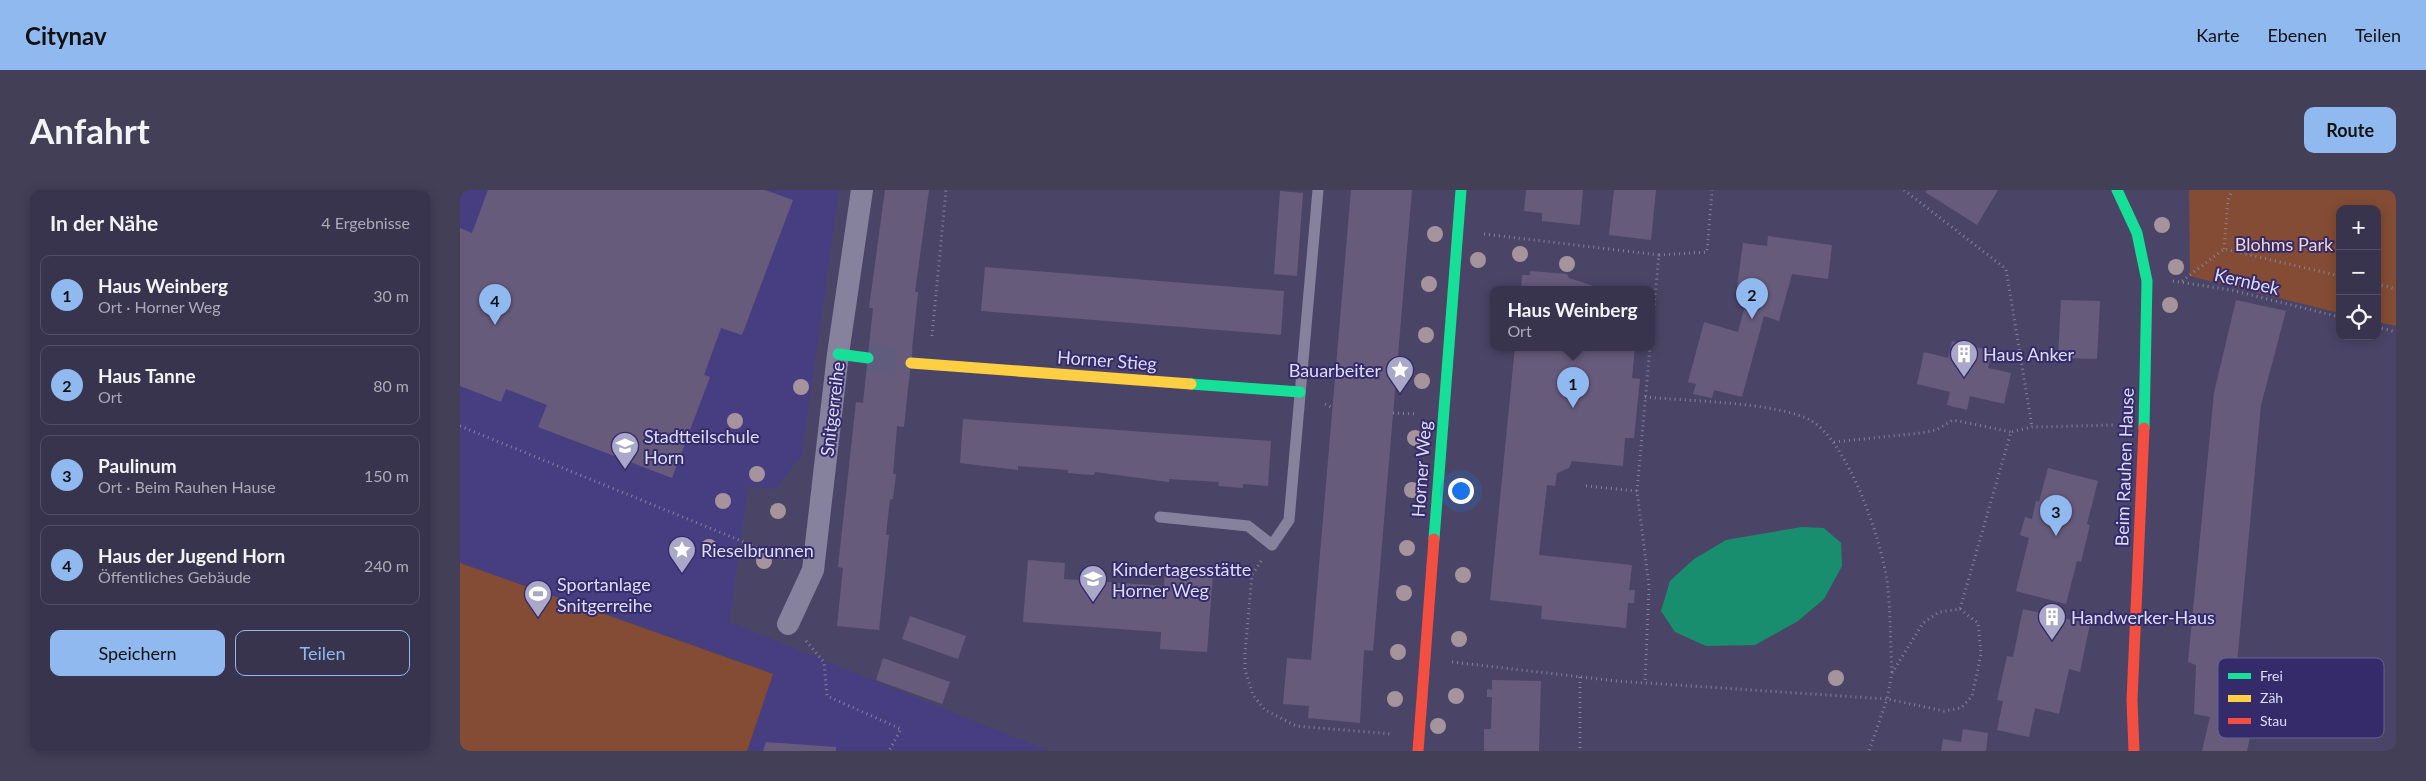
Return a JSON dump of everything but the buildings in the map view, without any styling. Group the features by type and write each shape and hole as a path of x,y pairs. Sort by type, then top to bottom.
{"street":[{"name":"Snitgerreihe","path":"788,624 813,570 838,354 862,190"},
{"name":"Horner Weg","path":"1418,751 1461,190"},
{"name":"Beim Rauhen Hause","path":"2117,190 2137,233 2148,282 2132,700 2134,751"},
{"path":"838,354 868,358"},
{"name":"Horner Stieg","path":"911,363 1300,392"}],"lane":[{"path":"1160,516 1248,526 1272,545 1289,520 1318,190"}],"path":[{"path":"930,364 946,190"},
{"path":"1458,231 1659,255 1707,252 1712,190"},
{"path":"1904,190 2006,269 2032,427"},
{"path":"2181,281 2224,249 2228,200 2232,190"},
{"path":"2224,249 2336,275"},
{"path":"1655,297 1659,255"},
{"name":"Kernbek","path":"2148,282 2181,281 2231,290 2336,316"},
{"path":"2381,285 2396,289"},
{"path":"2381,328 2396,332"},
{"path":"1645,683 1649,586 1637,490 1650,351"},
{"path":"1645,397 1785,411 1811,420 1834,442 1856,483 1879,540 1887,582 1892,673 1887,698 1869,751"},
{"path":"1834,442 1891,434 1921,433 1936,430 1954,420 2011,432 2032,427 2144,425"},
{"path":"460,426 813,570"},
{"path":"1960,609 2011,432"},
{"path":"1586,486 1637,490"},
{"path":"1272,545 1252,575 1245,670 1253,695 1265,710 1296,726 1420,737"},
{"path":"1426,659 1645,683 1887,698 1944,711 1961,708 1972,696 1981,654 1978,622 1960,609 1939,612 1923,623 1892,673"},
{"path":"788,624 824,662 827,696 901,729 889,751"},
{"path":"1580,677 1580,751"}],"shaded area":[{"name":"Stadtteilschule Horn","path":"460,190 839,190 802,454 776,489 748,486 729,622 1048,751 747,751 773,673 460,563"},
{"path":"1802,527 1824,528 1841,543 1842,566 1824,599 1798,621 1755,645 1706,646 1675,632 1661,611 1670,581 1694,559 1726,540"}],"green space":[{"name":"Blohms Park","path":"2189,190 2396,190 2396,326 2381,323 2381,205 2336,205 2336,312 2190,276"},
{"name":"Sportanlage Snitgerreihe","path":"460,563 773,674 747,751 460,751"}],"tunnel":[{"path":"868,358 911,363"}],"traffic: fast":[{"path":"1434,539 1461,190"},
{"path":"2117,190 2137,233 2147,281 2144,428"},
{"path":"838,354 868,358"},
{"path":"1191,384 1300,392"}],"traffic: slow":[{"path":"911,363 1191,384"}],"traffic: jam":[{"path":"2134,751 2132,700 2144,428"},
{"path":"1418,751 1434,539"}],"place":[{"name":"Haus Tanne","path":"1752,319"},
{"name":"Haus der Jugend Horn","path":"495,325"},
{"name":"Haus Anker","path":"1964,378"},
{"name":"Bauarbeiter","path":"1400,394"},
{"name":"Haus Weinberg","path":"1573,408"},
{"name":"Stadtteilschule Horn","path":"625,470"},
{"name":"Paulinum","path":"2056,536"},
{"name":"Rieselbrunnen","path":"682,574"},
{"name":"Kindertagesstätte Horner Weg","path":"1093,603"},
{"name":"Sportanlage Snitgerreihe","path":"538,618"},
{"name":"Handwerker-Haus","path":"2052,641"}]}
